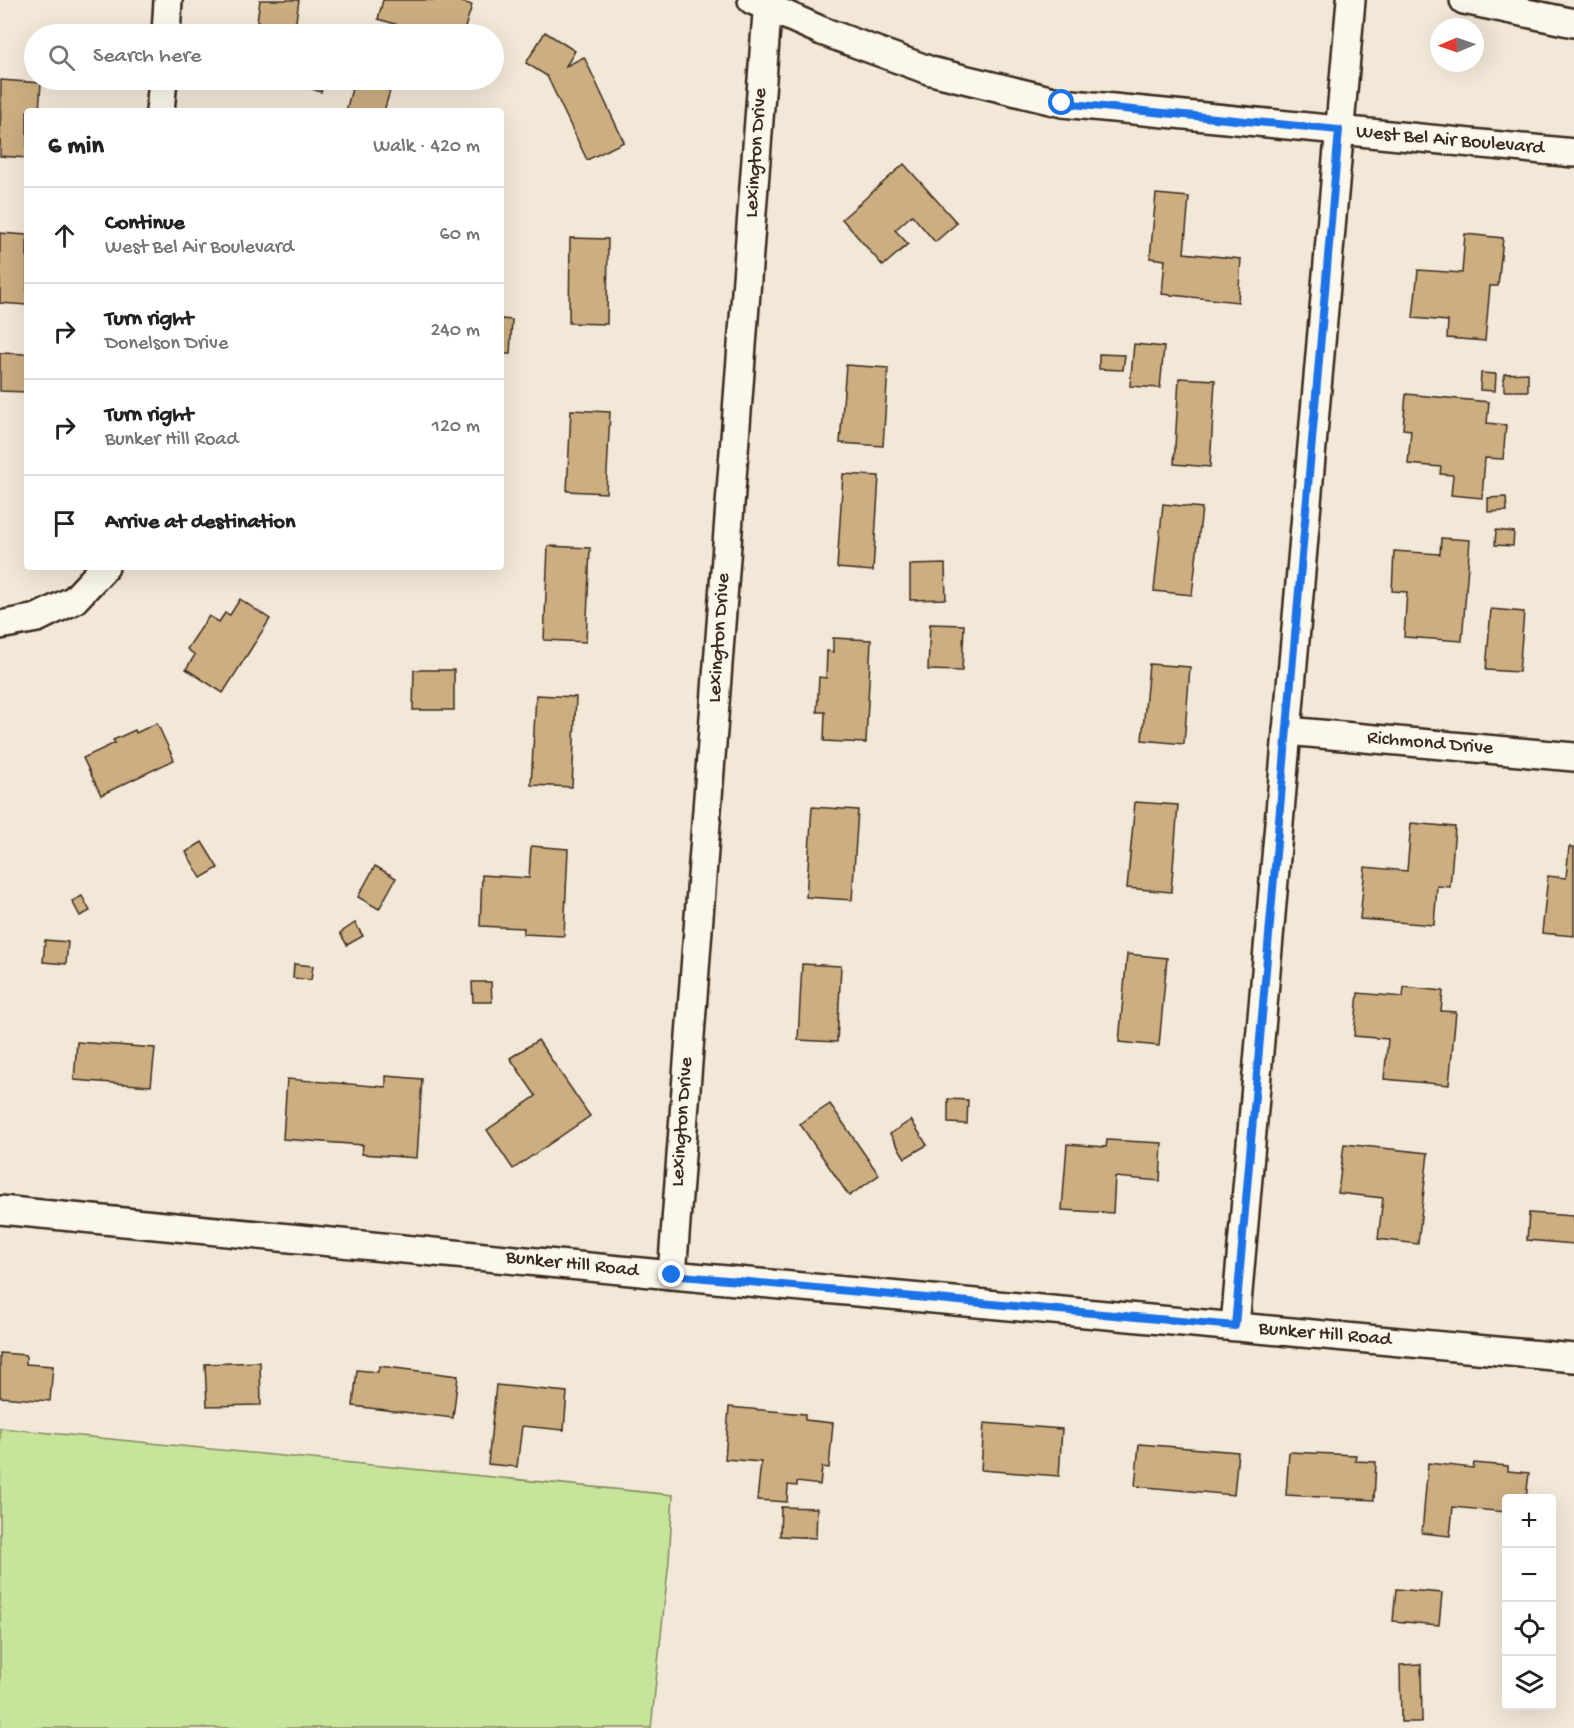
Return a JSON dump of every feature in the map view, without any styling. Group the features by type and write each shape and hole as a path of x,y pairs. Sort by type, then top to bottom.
{"street":[{"path":"167,24 168,0"},
{"path":"1235,1326 1351,0"},
{"path":"1464,0 1574,23"},
{"name":"West Bel Air Boulevard","path":"766,2 822,31 931,70 1062,103 1574,153"},
{"name":"Lexington Drive","path":"672,1275 766,2"},
{"path":"160,108 162,90"},
{"path":"0,626 37,618 74,600 102,570"},
{"name":"Richmond Drive","path":"1287,731 1574,757"},
{"name":"Bunker Hill Road","path":"0,1210 672,1275 1574,1358"}],"green space":[{"path":"0,1428 673,1495 669,1561 651,1728 0,1728"}],"building":[{"path":"260,0 299,0 296,24 257,22"},
{"path":"383,0 455,0 472,5 466,24 395,24 378,19"},
{"path":"545,32 575,51 566,66 584,57 624,142 587,160 547,76 526,63"},
{"path":"1,80 24,82 24,90 40,90 39,108 24,108 24,158 0,156"},
{"path":"352,90 390,91 385,108 347,108"},
{"path":"904,164 957,223 935,242 912,215 895,230 908,244 883,266 842,219"},
{"path":"1156,194 1189,197 1184,253 1241,259 1238,302 1162,294 1165,260 1150,258"},
{"path":"0,233 24,235 24,305 0,303"},
{"path":"1465,234 1503,238 1498,286 1490,286 1485,341 1447,338 1448,321 1413,318 1418,270 1462,273"},
{"path":"570,238 608,239 607,324 569,323"},
{"path":"504,319 512,320 510,354 504,354"},
{"path":"1134,344 1164,347 1160,388 1130,386"},
{"path":"0,353 24,354 24,392 0,391"},
{"path":"1099,354 1125,355 1123,370 1099,369"},
{"path":"846,365 888,368 883,446 840,443"},
{"path":"1481,373 1496,374 1495,391 1480,390"},
{"path":"1528,373 1528,391 1504,391 1504,374"},
{"path":"1179,378 1215,380 1210,467 1174,464"},
{"path":"1406,394 1489,402 1487,423 1506,425 1503,459 1485,458 1482,498 1451,495 1453,475 1440,474 1441,467 1408,464 1411,430 1403,429"},
{"path":"571,410 610,412 606,493 567,491"},
{"path":"843,474 879,476 873,571 837,568"},
{"path":"1506,497 1507,511 1488,512 1488,498"},
{"path":"1163,504 1202,508 1192,595 1154,591"},
{"path":"1496,530 1514,532 1513,546 1495,545"},
{"path":"1441,538 1470,540 1462,641 1404,637 1407,592 1392,591 1394,551 1440,554"},
{"path":"548,546 590,548 586,642 544,640"},
{"path":"945,564 946,599 910,600 910,565"},
{"path":"240,599 270,619 223,693 186,669 195,655 187,649 209,616 219,622 225,613 230,615"},
{"path":"1491,609 1524,612 1519,672 1486,670"},
{"path":"930,624 964,625 962,671 928,670"},
{"path":"833,638 871,640 866,743 824,741 825,712 817,712 819,677 826,678 827,651 833,652"},
{"path":"1149,664 1190,667 1184,744 1142,740"},
{"path":"414,670 454,670 454,710 413,710"},
{"path":"536,695 576,697 572,787 531,785"},
{"path":"157,723 174,760 101,795 83,758 115,743 113,740"},
{"path":"1135,802 1178,805 1171,892 1127,888"},
{"path":"812,807 858,810 852,900 806,897"},
{"path":"1411,823 1455,827 1450,887 1437,886 1434,925 1360,919 1365,867 1407,871"},
{"path":"202,842 218,868 201,878 186,852"},
{"path":"531,846 568,849 564,936 523,934 524,928 480,926 482,875 529,878"},
{"path":"1569,847 1574,847 1574,936 1542,933 1548,876 1566,878"},
{"path":"375,866 396,878 379,909 358,897"},
{"path":"82,896 90,911 80,916 72,901"},
{"path":"355,923 363,936 347,945 340,933"},
{"path":"45,940 68,942 66,964 43,962"},
{"path":"1127,954 1167,958 1159,1046 1119,1042"},
{"path":"294,964 313,966 311,980 293,978"},
{"path":"802,964 841,966 837,1042 798,1040"},
{"path":"472,982 491,982 492,1002 473,1002"},
{"path":"1404,987 1443,991 1441,1011 1456,1012 1449,1085 1384,1079 1388,1039 1354,1036 1358,993 1403,997"},
{"path":"538,1040 590,1116 513,1169 487,1130 536,1096 510,1058"},
{"path":"77,1042 155,1048 151,1086 74,1080"},
{"path":"386,1076 422,1079 417,1158 362,1154 363,1145 283,1139 287,1079 386,1087"},
{"path":"948,1099 968,1100 967,1124 948,1123"},
{"path":"830,1104 879,1175 849,1196 800,1124"},
{"path":"911,1120 927,1145 905,1158 890,1134"},
{"path":"1107,1140 1162,1143 1160,1181 1115,1177 1113,1213 1062,1210 1067,1144 1106,1147"},
{"path":"1344,1144 1428,1153 1418,1244 1378,1239 1383,1198 1338,1193"},
{"path":"1529,1213 1574,1216 1574,1244 1527,1240"},
{"path":"0,1353 26,1355 26,1364 53,1366 50,1401 0,1397"},
{"path":"260,1362 261,1405 207,1406 205,1364"},
{"path":"379,1366 458,1376 453,1418 353,1406 357,1370 378,1372"},
{"path":"496,1385 567,1392 564,1430 522,1426 517,1467 488,1464"},
{"path":"729,1407 805,1414 805,1420 833,1423 829,1468 822,1467 820,1485 797,1482 797,1486 788,1485 787,1502 757,1500 761,1462 725,1459"},
{"path":"984,1423 1062,1429 1059,1476 981,1470"},
{"path":"1139,1444 1238,1452 1234,1495 1135,1486"},
{"path":"1289,1452 1356,1455 1355,1461 1376,1462 1374,1500 1286,1495"},
{"path":"1428,1463 1473,1468 1474,1463 1508,1466 1508,1471 1529,1473 1526,1494 1502,1494 1502,1512 1453,1507 1450,1536 1422,1533"},
{"path":"781,1507 817,1508 816,1538 780,1536"},
{"path":"1396,1589 1442,1593 1439,1625 1393,1621"},
{"path":"1421,1664 1422,1722 1401,1722 1400,1665"}],"route":[{"path":"672,1275 1235,1326 1339,130 1062,103"}]}
